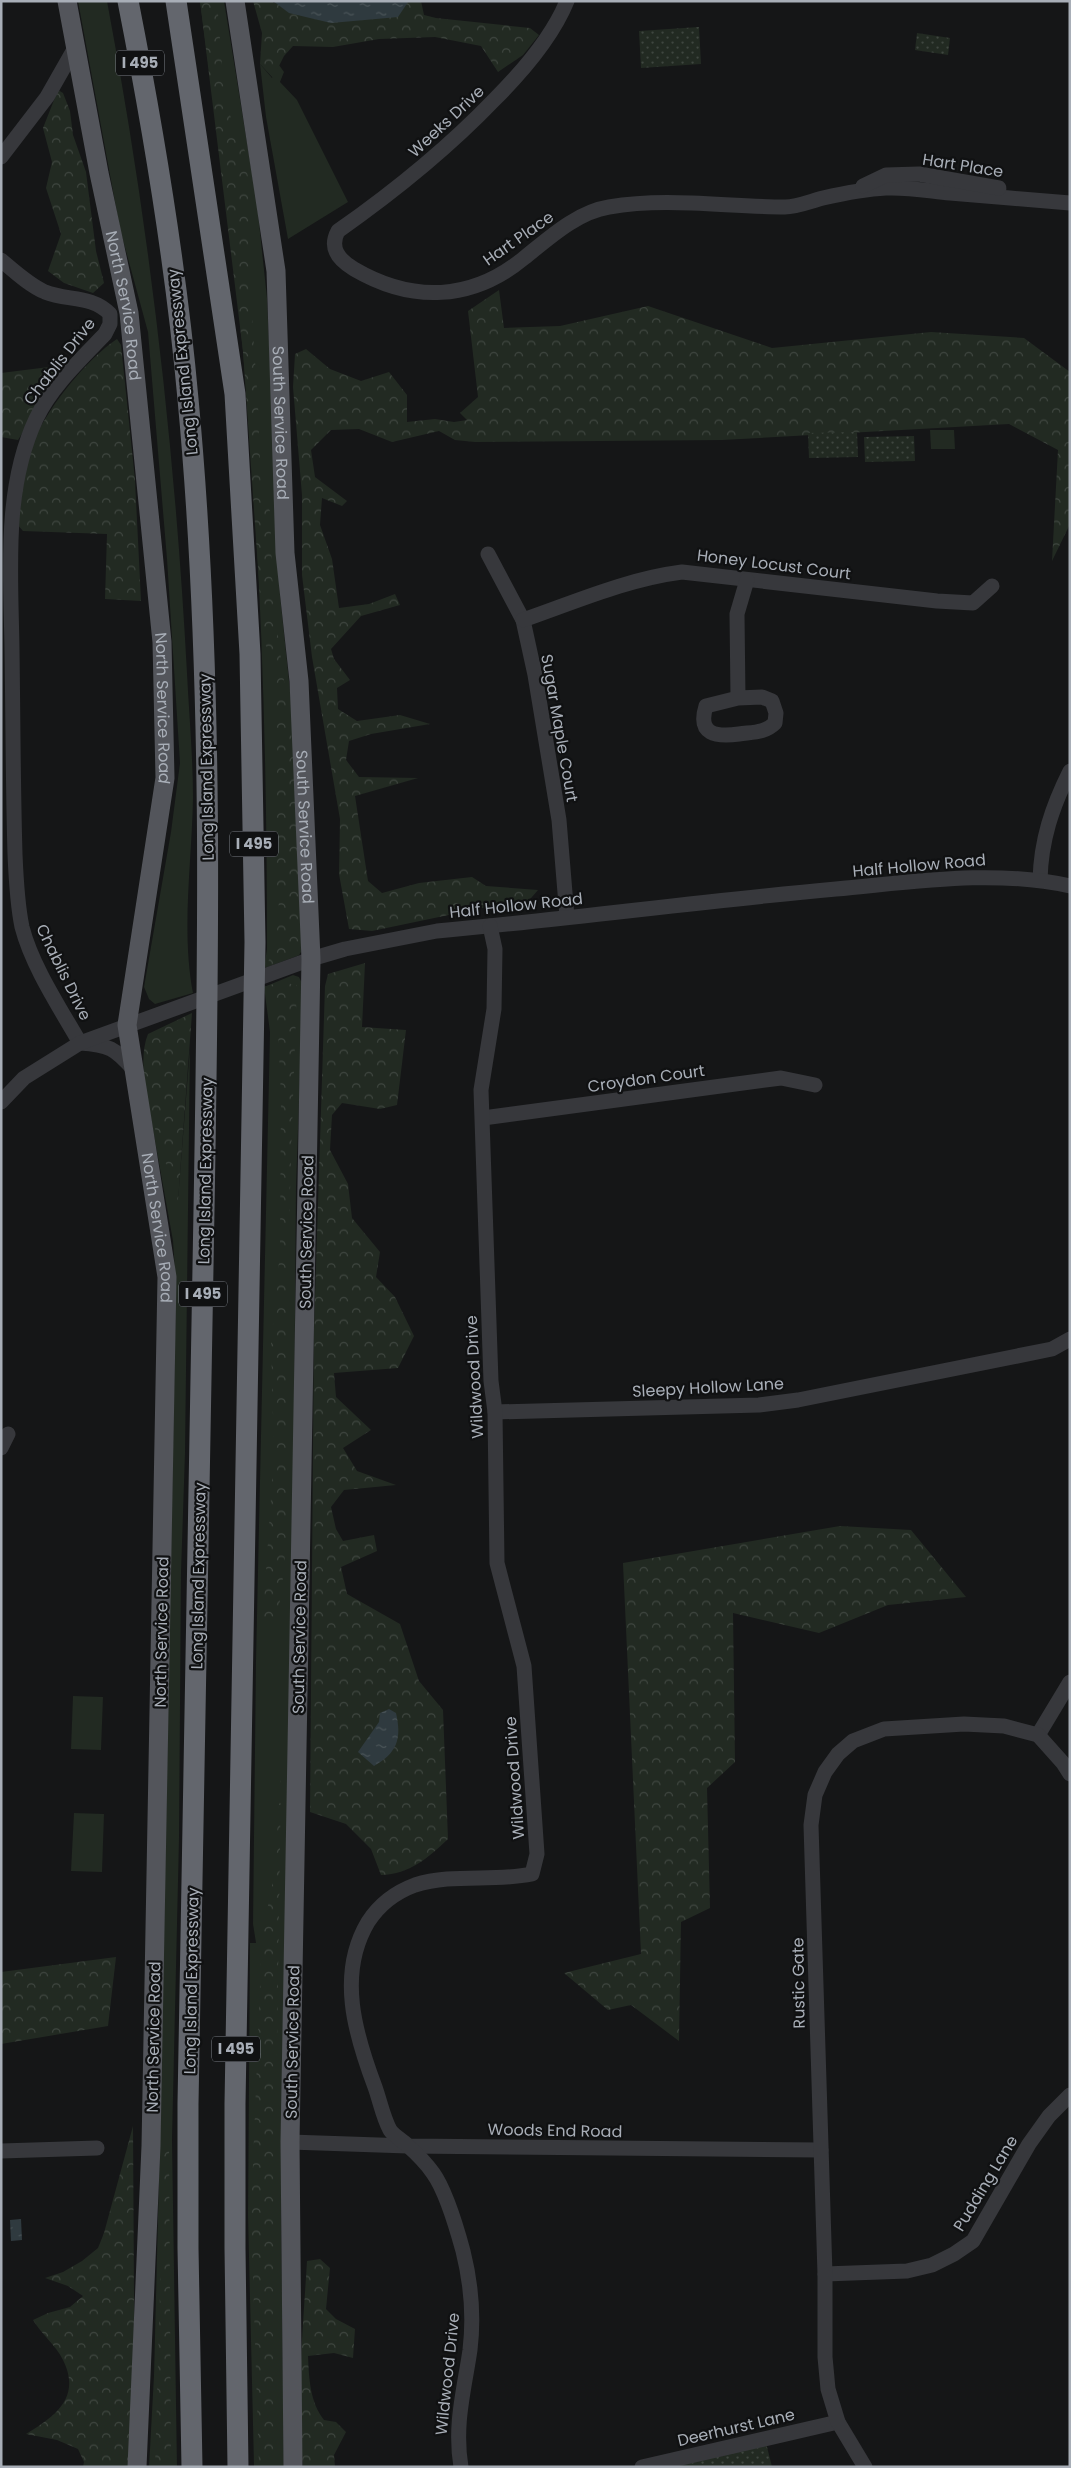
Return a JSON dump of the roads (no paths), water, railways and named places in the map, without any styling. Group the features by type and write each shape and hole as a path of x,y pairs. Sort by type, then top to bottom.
{"highway":[{"path":"119,1 152,124"},
{"name":"Long Island Expressway","path":"128,1 152,124 188,398 198,535 207,789 206,1092 188,2113 188,2248 192,2467"},
{"name":"I 495","path":"176,1 235,394 244,532 254,788 254,1082 235,2114 238,2467"},
{"path":"185,62 188,1"}],"main road":[{"name":"North Service Road","path":"67,1 99,173 129,313 162,642 165,778 127,1025 167,1277 151,2136 138,2467"},
{"name":"South Service Road","path":"235,1 276,271 285,553 299,680 311,960 290,2142 293,2467"}],"street":[{"name":"Weeks Drive","path":"333,248 333,241 338,231 421,170 464,131 516,78 561,15 567,1"},
{"path":"1,157 47,97 76,46"},
{"name":"Hart Place","path":"333,248 348,266 371,279 419,294 449,292 477,286 500,274 523,258 547,237 577,219 606,207 647,201 788,207 853,191 908,189 1070,202"},
{"name":"Chablis Drive","path":"1,260 45,292 101,305 110,314 110,324 105,334 50,396 36,418 27,443 18,480 6,550 7,790 17,892 23,928 38,965 80,1043"},
{"name":"Sugar Maple Court","path":"488,554 523,620 551,771 558,820 567,917"},
{"name":"Honey Locust Court","path":"523,620 626,584 658,575 682,572 716,574 747,580 937,601 973,603 992,586"},
{"path":"738,698 737,614 747,580"},
{"path":"762,697 772,702 776,712 776,723 767,730 721,736 711,733 705,727 702,717 706,706 738,698 762,697"},
{"path":"1040,880 1041,850 1046,824 1070,771"},
{"name":"Half Hollow Road","path":"1,1102 24,1078 80,1043 345,949 437,931 787,893 992,876 1040,880 1070,886"},
{"name":"Wildwood Drive","path":"461,2467 457,2441 470,2349 472,2317 469,2283 463,2251 434,2174 391,2131 371,2076 358,2032 351,1988 351,1962 360,1936 374,1912 394,1895 415,1885 436,1880 508,1879 532,1874 536,1854 524,1666 497,1563 495,1412 491,1382 481,1090 494,1009 495,949 490,926"},
{"path":"80,1043 100,1044 112,1048 134,1070"},
{"name":"Croydon Court","path":"483,1118 781,1078 815,1085"},
{"name":"Sleepy Hollow Lane","path":"495,1412 759,1405 798,1400 1052,1349 1070,1339"},
{"path":"1,1448 8,1434"},
{"path":"1070,1682 1038,1735 1063,1762 1070,1774"},
{"name":"Rustic Gate","path":"865,2467 838,2422 828,2390 825,2357 825,2274 811,1824 815,1795 825,1772 838,1754 853,1741 884,1729 964,1724 1004,1726 1038,1735"},
{"name":"Pudding Lane","path":"825,2274 907,2271 932,2265 954,2254 973,2241 1029,2144 1049,2116 1070,2095"},
{"name":"Woods End Road","path":"290,2142 408,2146 820,2150"},
{"path":"1,2151 97,2148"},
{"name":"Deerhurst Lane","path":"642,2467 838,2422"}],"water":[{"path":"273,1 408,2 398,17 331,23 289,13"},
{"path":"389,1709 396,1713 398,1738 388,1756 374,1766 358,1752 379,1722 380,1713"},
{"path":"21,2219 22,2240 11,2241 10,2220"}]}
